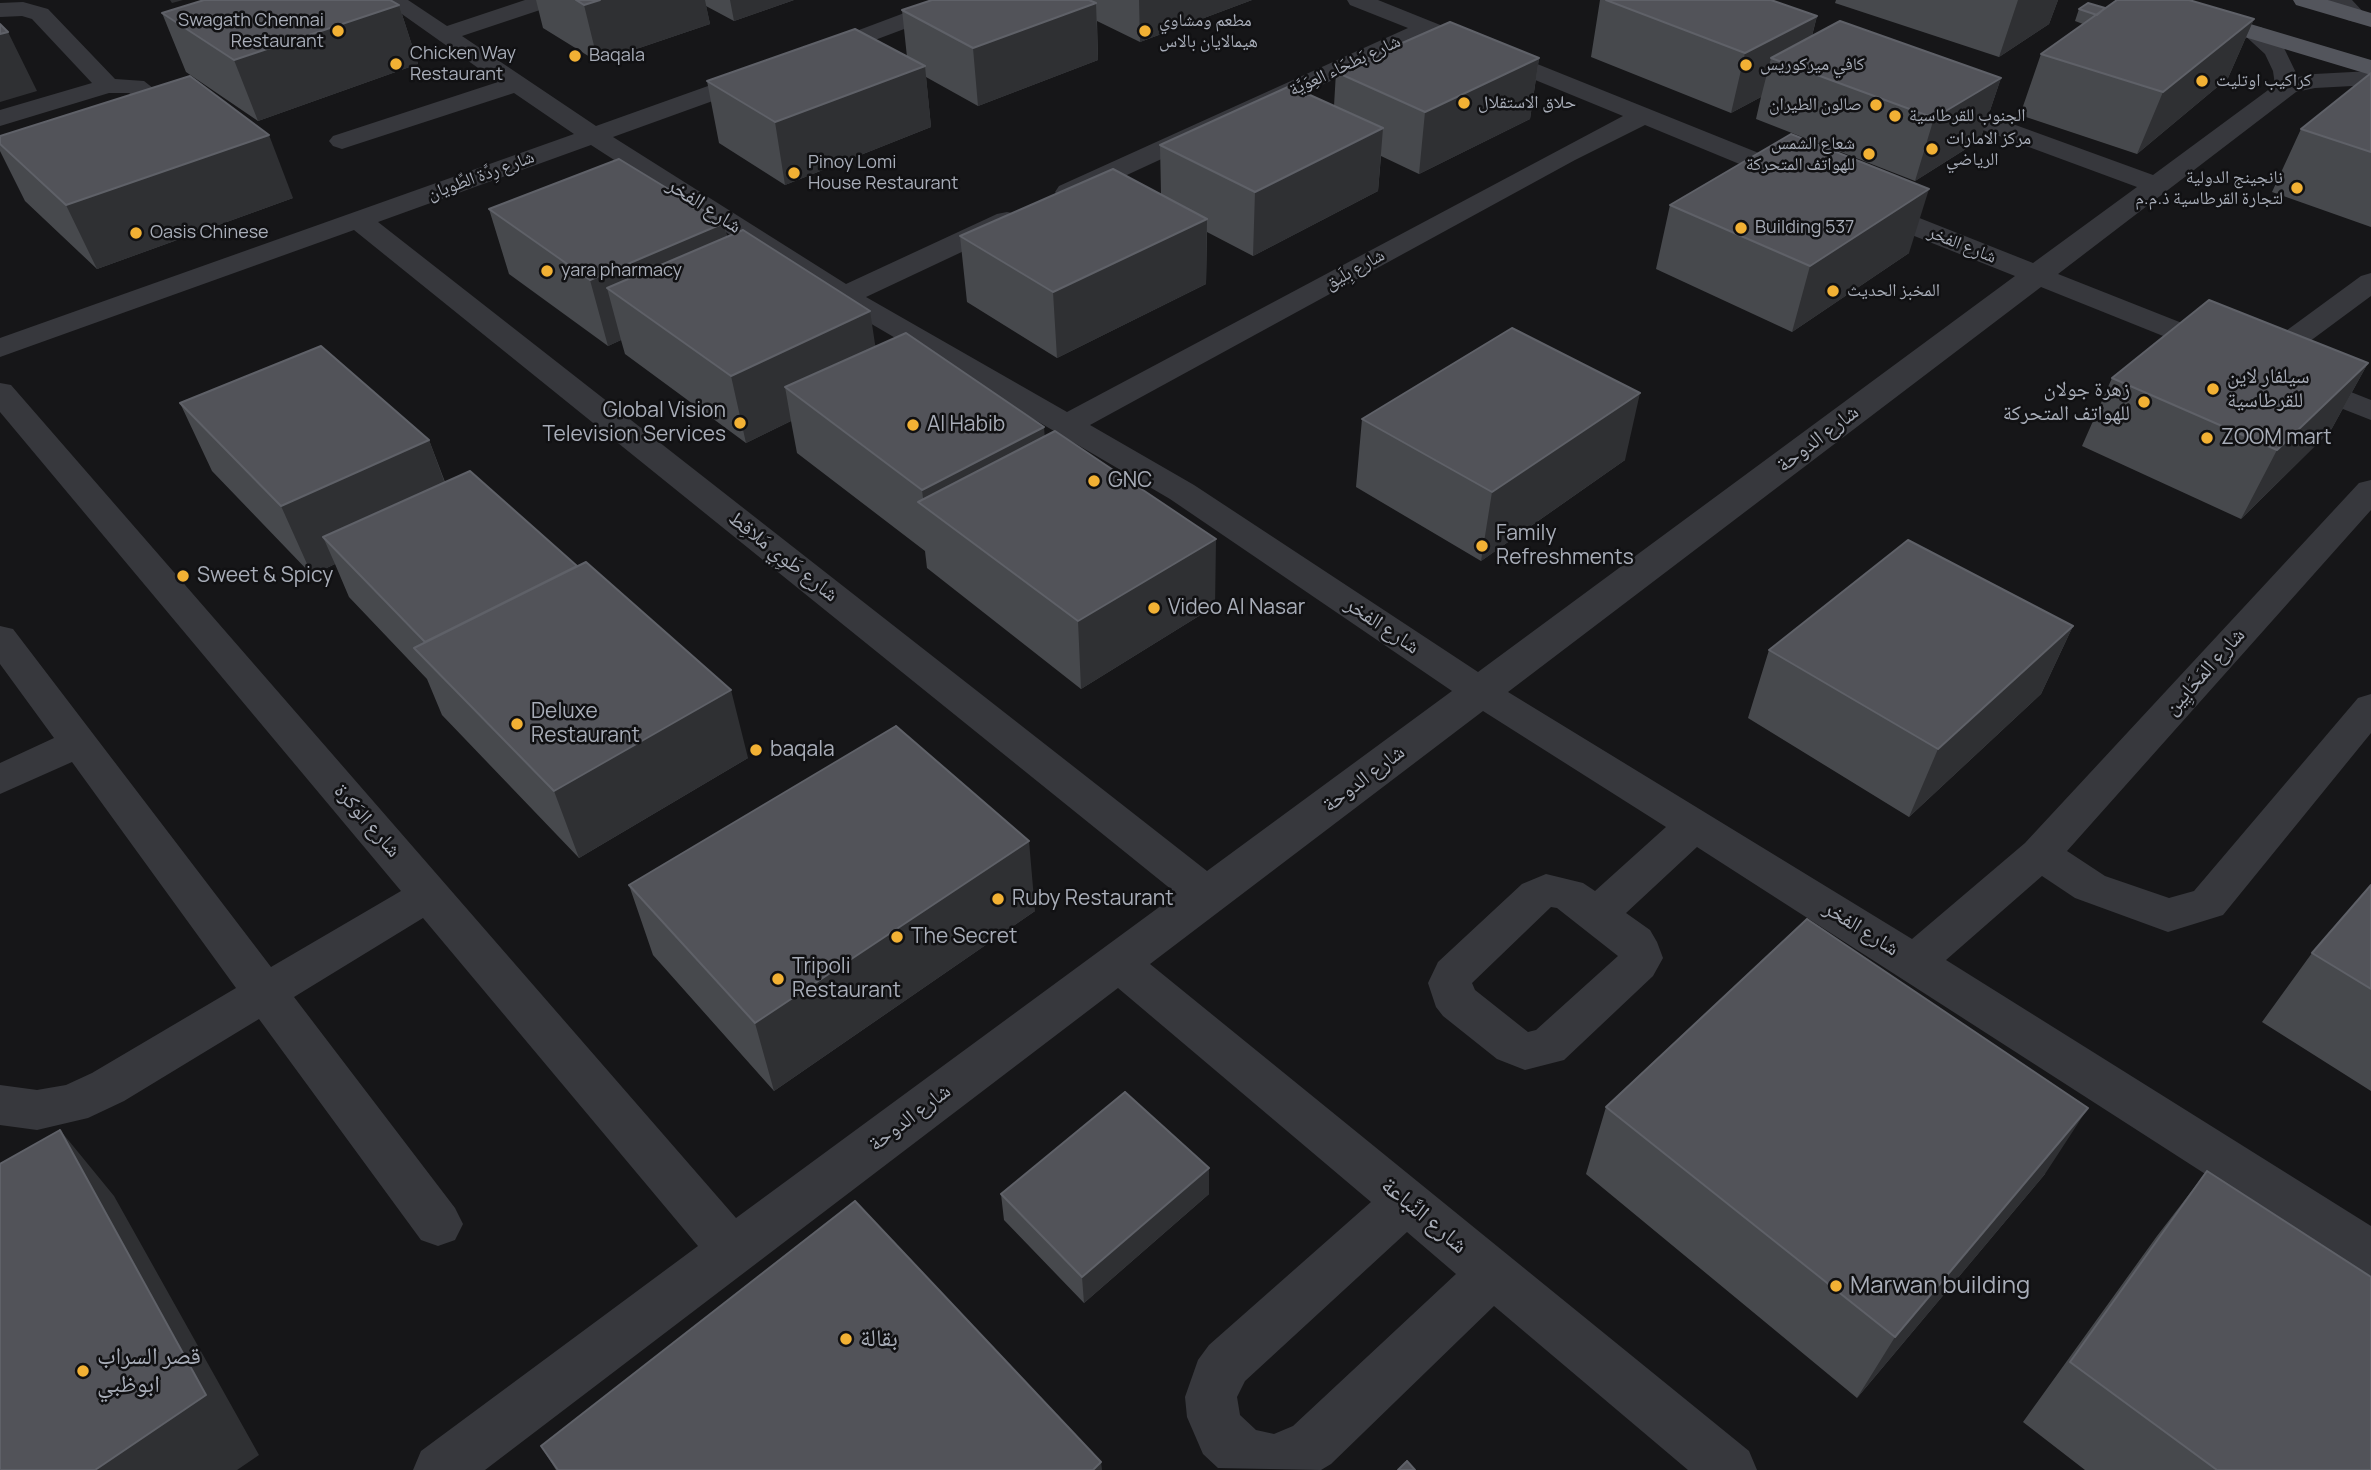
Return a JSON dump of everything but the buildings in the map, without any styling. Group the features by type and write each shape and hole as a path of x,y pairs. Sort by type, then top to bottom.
{"main road":[{"path":"2146,0 2371,68"},
{"path":"2304,0 2355,12"}],"street":[{"name":"شارع الفخر","path":"393,0 594,136 844,296 1182,492 1480,692 1913,962 2371,1253"},
{"name":"شارع رِدَّة الطِّويان","path":"0,348 594,136 960,0"},
{"path":"1358,0 1824,189"},
{"path":"443,35 542,1"},
{"path":"0,10 23,9 40,14 108,86"},
{"name":"شارع بَطحَاء العِوَيَّة","path":"1050,201 1427,28"},
{"path":"2253,32 2275,51 2285,71 2288,87"},
{"name":"شارع الدوحة","path":"440,1470 2288,87 2315,80 2371,78"},
{"path":"342,141 519,83"},
{"path":"0,118 108,86 135,86 159,105 143,120 117,128"},
{"path":"1918,98 2157,185"},
{"name":"شارع بِلَيق","path":"1066,425 1566,155 1644,116"},
{"name":"شارع الفخر","path":"1849,200 2371,411"},
{"path":"844,296 1026,212"},
{"name":"شارع طَوِي مَلاقِط","path":"357,219 1208,895"},
{"path":"2260,364 2371,282"},
{"name":"شارع الوَكرة","path":"7,414 429,894 733,1251"},
{"name":"شارع المَحَايِين","path":"1913,962 2040,854 2371,489"},
{"path":"0,638 438,1224"},
{"path":"2040,854 2090,887 2168,915 2208,903 2371,706"},
{"path":"0,780 78,743"},
{"path":"1597,915 1695,825"},
{"path":"0,1105 37,1110 72,1104 108,1087 429,894"},
{"name":"شارع النَّباعة","path":"1118,963 1730,1470"},
{"path":"1407,1201 1227,1363 1217,1378 1211,1397 1214,1417 1222,1435 1237,1449 1255,1459 1275,1461 1294,1456 1312,1446 1493,1273"}],"place":[{"name":"Swagath Chennai Restaurant","path":"338,31"},
{"name":"مطعم ومشاوي هيمالايان بالاس","path":"1145,31"},
{"name":"Baqala","path":"575,56"},
{"name":"Chicken Way Restaurant","path":"396,64"},
{"name":"كافي ميركوريس","path":"1746,65"},
{"name":"كراكيب اوتليت","path":"2202,81"},
{"name":"حلاق الاستقلال","path":"1464,103"},
{"name":"صالون الطيران","path":"1876,105"},
{"name":"الجنوب للقرطاسية","path":"1895,116"},
{"name":"مركز الامارات الرياضي","path":"1932,149"},
{"name":"شعاع الشمس للهواتف المتحركة","path":"1869,154"},
{"name":"Pinoy Lomi House Restaurant","path":"794,173"},
{"name":"نانجينج الدولية لتجارة القرطاسية ذ.م.م","path":"2297,188"},
{"name":"Building 537","path":"1741,228"},
{"name":"Oasis Chinese","path":"136,233"},
{"name":"yara pharmacy","path":"547,271"},
{"name":"المخبز الحديث","path":"1833,291"},
{"name":"سيلفار لاين للقرطاسية","path":"2213,389"},
{"name":"زهرة جولان للهواتف المتحركة","path":"2144,402"},
{"name":"Global Vision Television Services","path":"740,423"},
{"name":"Al Habib","path":"913,425"},
{"name":"ZOOM mart","path":"2207,438"},
{"name":"GNC","path":"1094,481"},
{"name":"Family Refreshments","path":"1482,546"},
{"name":"Sweet & Spicy","path":"183,576"},
{"name":"Video Al Nasar","path":"1154,608"},
{"name":"Deluxe Restaurant","path":"517,724"},
{"name":"baqala","path":"756,750"},
{"name":"Ruby Restaurant","path":"998,899"},
{"name":"The Secret","path":"897,937"},
{"name":"Tripoli Restaurant","path":"778,979"},
{"name":"Marwan building","path":"1836,1286"},
{"name":"بقالة","path":"846,1339"},
{"name":"قصر السراب ابوظبي","path":"83,1371"}]}
